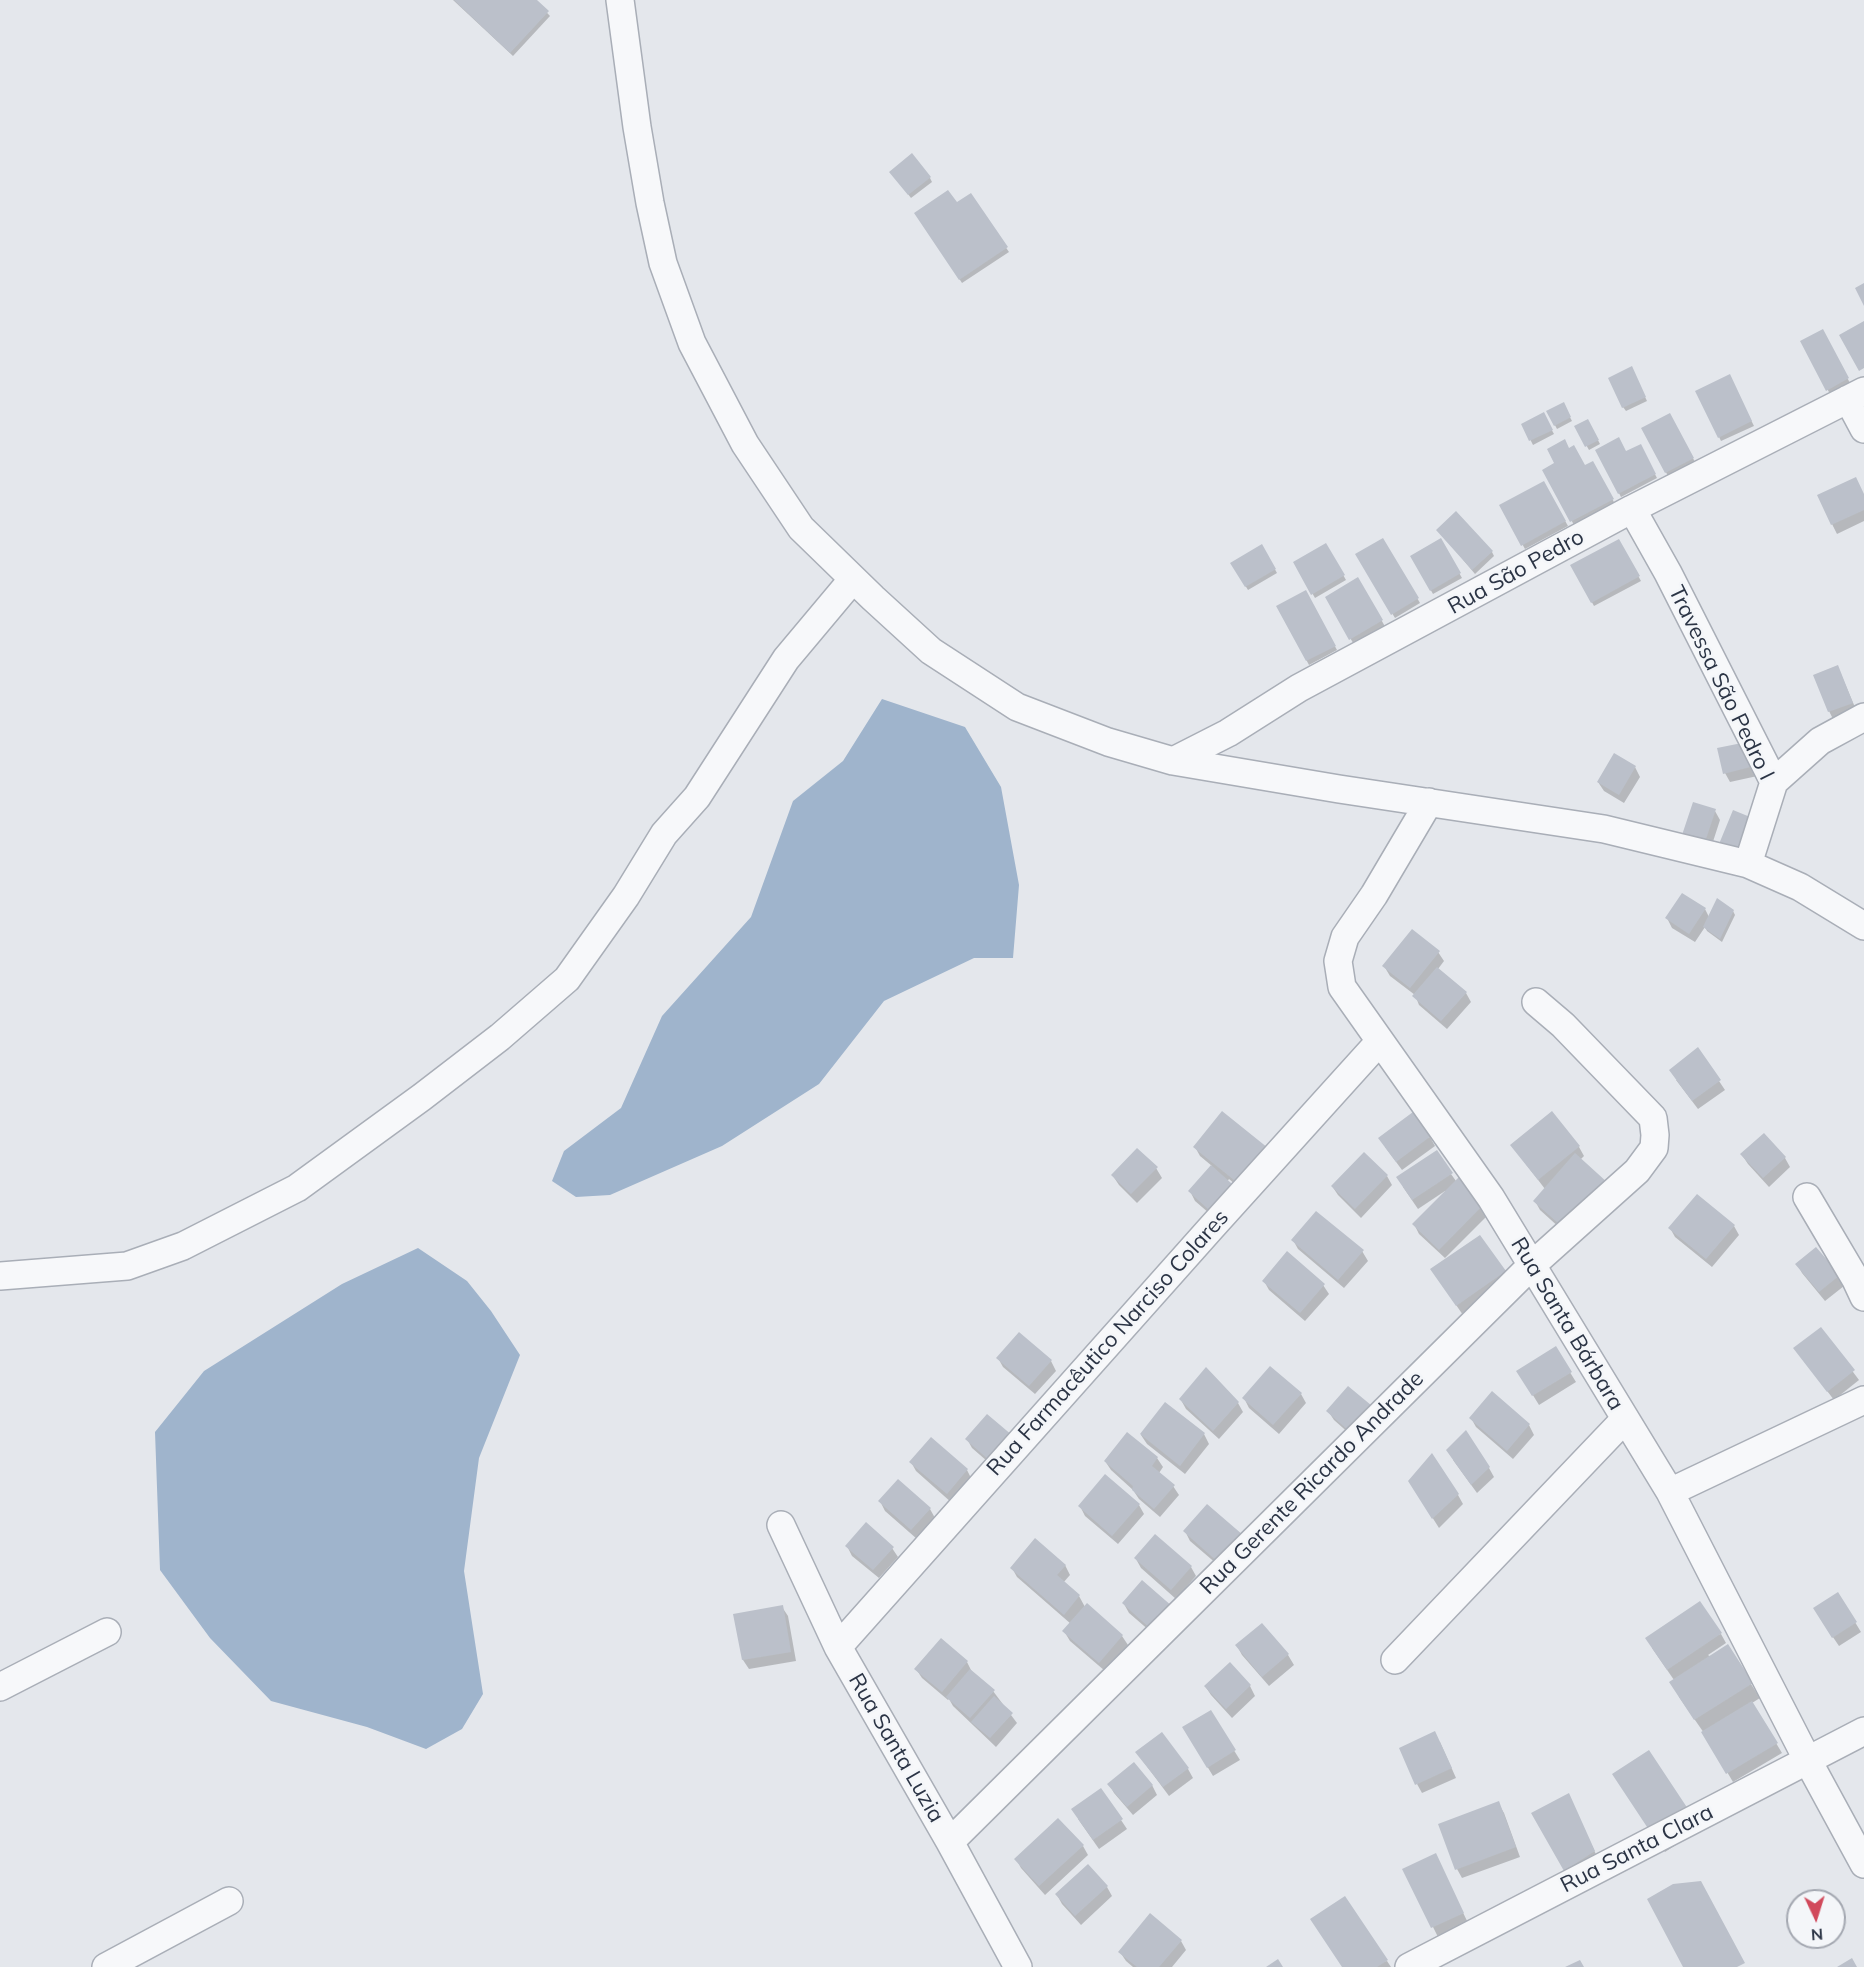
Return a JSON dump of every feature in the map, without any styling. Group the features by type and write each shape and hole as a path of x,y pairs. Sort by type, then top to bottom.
{"street":[{"path":"620,0 650,203 663,263 692,343 745,444 801,528 931,651 1017,707 1108,742 1173,761 1604,829 1748,864 1800,887 1864,926"},
{"path":"1856,395 1864,429"},
{"name":"Rua São Pedro","path":"1173,761 1228,733 1299,688 1632,509 1856,395"},
{"name":"Travessa São Pedro I","path":"1632,509 1668,573 1774,782 1748,864"},
{"path":"0,1276 127,1266 183,1246 297,1188 500,1037 567,979 626,896 664,834 697,797 786,659 853,579"},
{"path":"1774,782 1820,741 1864,717"},
{"name":"Rua Santa Bárbara","path":"1429,802 1381,885 1345,937 1338,961 1342,987 1491,1198 1670,1492 1808,1761 1864,1864"},
{"name":"Rua Gerente Ricardo Andrade","path":"950,1842 1531,1266 1636,1171 1654,1148 1653,1118 1563,1025 1536,1002"},
{"name":"Rua Farmacêutico Narciso Colares","path":"838,1647 1380,1041"},
{"path":"1807,1197 1864,1297"},
{"path":"1670,1492 1864,1400"},
{"path":"1395,1660 1624,1419"},
{"name":"Rua Santa Luzia","path":"781,1525 838,1647 950,1842 1018,1967"},
{"path":"0,1687 107,1632"},
{"name":"Rua Santa Clara","path":"1409,1967 1864,1731"},
{"path":"106,1967 229,1901"}],"water":[{"path":"882,699 965,727 1001,787 1019,885 1013,958 974,958 884,1001 819,1084 722,1146 610,1195 576,1197 552,1181 564,1151 621,1108 662,1016 751,917 793,801 843,761"},
{"path":"418,1248 467,1281 491,1311 520,1355 479,1458 464,1571 483,1694 462,1729 426,1749 367,1727 271,1701 210,1638 160,1570 155,1432 204,1371 342,1284"}],"building":[{"path":"454,0 537,0 549,11 510,53"},
{"path":"912,153 931,177 908,195 889,172"},
{"path":"948,190 957,202 971,193 1008,247 959,280 914,213"},
{"path":"1864,283 1864,306 1855,288"},
{"path":"1864,321 1864,368 1859,371 1839,335"},
{"path":"1823,329 1849,378 1826,391 1800,341"},
{"path":"1632,366 1646,397 1622,408 1608,378"},
{"path":"1730,374 1752,421 1718,438 1695,391"},
{"path":"1564,402 1571,417 1554,426 1546,411"},
{"path":"1544,412 1553,430 1529,441 1521,424"},
{"path":"1670,413 1694,458 1665,473 1641,428"},
{"path":"1588,419 1599,440 1585,447 1574,426"},
{"path":"1619,437 1626,451 1641,444 1656,474 1618,494 1595,450"},
{"path":"1565,439 1569,448 1574,445 1585,465 1593,461 1614,499 1570,522 1542,470 1554,463 1547,449"},
{"path":"1856,477 1864,494 1864,510 1831,525 1817,495"},
{"path":"1544,481 1566,521 1521,546 1499,505"},
{"path":"1456,511 1493,551 1472,570 1436,530"},
{"path":"1383,538 1419,598 1391,615 1355,554"},
{"path":"1441,538 1461,573 1430,591 1410,556"},
{"path":"1619,539 1640,576 1591,603 1570,565"},
{"path":"1326,543 1345,575 1311,595 1293,562"},
{"path":"1262,544 1276,569 1245,587 1230,563"},
{"path":"1358,577 1383,620 1349,640 1325,597"},
{"path":"1306,590 1336,646 1306,661 1276,606"},
{"path":"1838,665 1853,703 1828,712 1813,675"},
{"path":"1752,741 1758,765 1723,774 1717,748"},
{"path":"1614,753 1636,766 1619,795 1597,782"},
{"path":"1693,802 1716,809 1704,845 1681,838"},
{"path":"1733,810 1755,819 1740,854 1719,844"},
{"path":"1682,893 1706,908 1689,934 1665,918"},
{"path":"1717,898 1734,910 1720,939 1703,927"},
{"path":"1412,929 1440,951 1410,988 1382,966"},
{"path":"1437,967 1467,992 1441,1021 1412,996"},
{"path":"1698,1047 1721,1080 1692,1101 1669,1070"},
{"path":"1222,1111 1268,1148 1239,1184 1193,1147"},
{"path":"1552,1111 1580,1146 1538,1180 1510,1145"},
{"path":"1413,1112 1431,1136 1396,1162 1378,1138"},
{"path":"1764,1133 1786,1157 1763,1178 1740,1154"},
{"path":"1137,1148 1158,1167 1131,1194 1111,1175"},
{"path":"1437,1150 1453,1173 1412,1200 1396,1177"},
{"path":"1364,1152 1388,1175 1355,1209 1331,1186"},
{"path":"1575,1153 1608,1183 1566,1230 1533,1201"},
{"path":"1211,1165 1241,1192 1218,1218 1188,1191"},
{"path":"1464,1172 1490,1198 1439,1250 1412,1224"},
{"path":"1697,1194 1735,1225 1706,1259 1668,1228"},
{"path":"1316,1211 1364,1250 1338,1280 1291,1240"},
{"path":"1480,1235 1506,1271 1456,1306 1430,1269"},
{"path":"1816,1247 1840,1275 1819,1292 1795,1264"},
{"path":"1287,1251 1325,1284 1300,1313 1262,1281"},
{"path":"1821,1327 1855,1370 1827,1392 1793,1348"},
{"path":"1019,1332 1052,1360 1029,1386 996,1358"},
{"path":"1556,1346 1572,1372 1532,1396 1516,1371"},
{"path":"1270,1366 1302,1393 1273,1425 1242,1398"},
{"path":"1206,1367 1239,1402 1213,1431 1179,1399"},
{"path":"1348,1386 1377,1410 1355,1436 1326,1411"},
{"path":"1492,1391 1530,1424 1507,1451 1469,1418"},
{"path":"1165,1402 1205,1433 1180,1466 1140,1434"},
{"path":"987,1414 1019,1441 997,1467 965,1439"},
{"path":"1466,1430 1490,1467 1471,1485 1446,1450"},
{"path":"1127,1432 1158,1457 1152,1466 1175,1485 1154,1509 1132,1490 1133,1486 1104,1461"},
{"path":"931,1437 968,1469 947,1494 909,1462"},
{"path":"1432,1453 1459,1494 1432,1519 1408,1481"},
{"path":"1105,1474 1140,1504 1112,1536 1078,1506"},
{"path":"898,1479 931,1508 911,1530 878,1501"},
{"path":"1207,1504 1243,1535 1219,1563 1183,1531"},
{"path":"866,1522 894,1547 873,1570 845,1546"},
{"path":"1155,1534 1192,1566 1171,1590 1134,1558"},
{"path":"1035,1538 1066,1565 1057,1575 1080,1595 1064,1615 1010,1568"},
{"path":"1142,1580 1173,1607 1152,1630 1122,1603"},
{"path":"1838,1592 1857,1622 1832,1638 1813,1608"},
{"path":"1700,1601 1722,1633 1667,1670 1645,1638"},
{"path":"1087,1603 1123,1635 1099,1663 1062,1631"},
{"path":"783,1605 791,1652 742,1660 733,1614"},
{"path":"1262,1623 1289,1654 1262,1677 1235,1645"},
{"path":"941,1638 968,1661 942,1692 914,1669"},
{"path":"1728,1644 1753,1683 1694,1720 1669,1682"},
{"path":"1230,1662 1251,1685 1226,1709 1204,1686"},
{"path":"970,1669 995,1690 970,1718 946,1697"},
{"path":"994,1696 1013,1713 990,1738 971,1722"},
{"path":"1752,1701 1778,1743 1726,1774 1701,1732"},
{"path":"1211,1710 1236,1750 1207,1768 1182,1727"},
{"path":"1435,1731 1452,1768 1415,1785 1399,1748"},
{"path":"1162,1732 1189,1768 1163,1787 1135,1752"},
{"path":"1649,1750 1692,1815 1655,1839 1612,1774"},
{"path":"1134,1762 1153,1785 1127,1807 1107,1784"},
{"path":"1101,1788 1123,1819 1093,1840 1071,1809"},
{"path":"1569,1793 1595,1851 1564,1871 1531,1813"},
{"path":"1499,1801 1516,1847 1455,1870 1438,1824"},
{"path":"1058,1818 1084,1845 1039,1886 1014,1859"},
{"path":"1436,1853 1464,1913 1431,1928 1402,1869"},
{"path":"1088,1864 1108,1886 1075,1916 1055,1894"},
{"path":"1701,1881 1745,1963 1737,1967 1683,1967 1647,1899 1673,1884"},
{"path":"1345,1896 1388,1960 1377,1967 1342,1967 1310,1919"},
{"path":"1150,1913 1182,1940 1159,1967 1137,1967 1118,1952"},
{"path":"1852,1958 1857,1967 1837,1967"},
{"path":"1278,1959 1283,1967 1266,1967"},
{"path":"1580,1960 1584,1967 1565,1967"}]}
